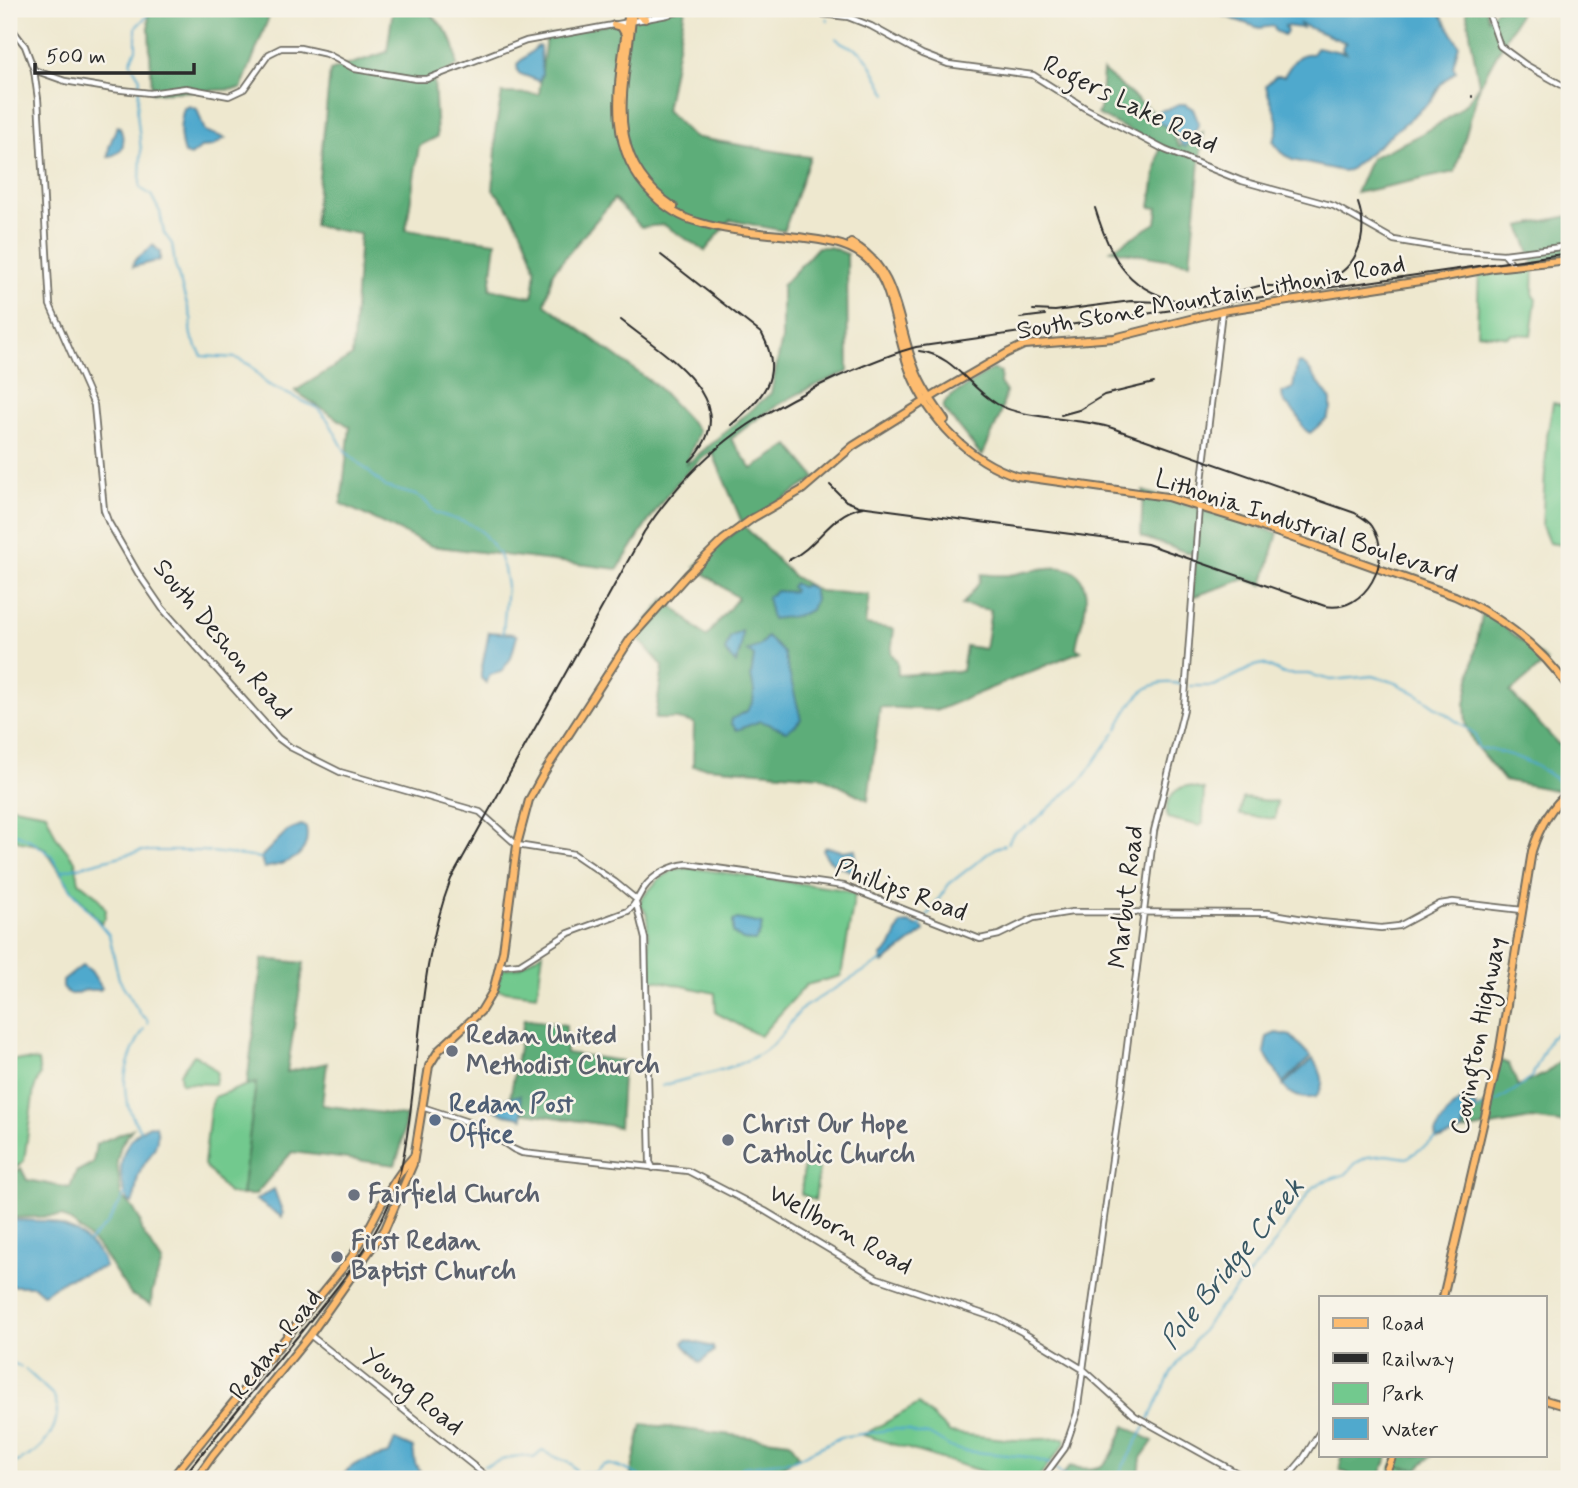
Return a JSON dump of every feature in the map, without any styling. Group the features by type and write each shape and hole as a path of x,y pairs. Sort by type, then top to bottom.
{"main road":[{"path":"632,9 645,19"},
{"name":"Lithonia Industrial Boulevard","path":"632,9 621,116 625,141 637,167 656,193 684,212 712,221 836,242 859,252 872,263 882,277 912,377 964,448 999,471 1017,476 1145,493 1199,506 1468,602 1534,645 1554,666 1569,688"},
{"name":"Lithonia Industrial Boulevard","path":"630,21 617,116 621,143 637,177 656,199 682,216 704,224 836,238 859,247 872,257 888,279 914,367 927,400"},
{"path":"614,25 621,27 626,36"},
{"name":"South Stone Mountain Lithonia Road","path":"414,1156 426,1073 434,1056 481,1011 493,991 500,966 517,845 529,800 556,752 631,638 687,575 738,528 802,489 853,446 941,391 1024,345 1114,338 1222,311 1493,268 1569,260"},
{"path":"912,377 919,398 914,408"},
{"path":"923,388 933,393 941,391"},
{"path":"914,408 933,408 941,391"},
{"name":"Covington Highway","path":"1443,1296 1498,1060 1532,851 1553,809 1569,792"},
{"path":"171,1479 350,1259 370,1229 390,1185 414,1156"},
{"name":"Redan Road","path":"196,1479 310,1335 380,1238 408,1180 414,1156"},
{"path":"1546,1400 1569,1407"},
{"path":"1382,1479 1392,1456"}],"street":[{"path":"34,70 65,81 113,89 150,93 186,88 229,96 244,89 269,54 278,48 300,48 324,53 355,69 427,79 526,41 687,9"},
{"name":"Rogers Lake Road","path":"777,9 848,18 871,26 922,54 948,64 1033,75 1085,108 1166,150 1242,181 1334,206 1394,240 1460,251 1504,254 1569,246"},
{"path":"1487,9 1500,46 1526,65 1569,89"},
{"name":"South Deshon Road","path":"9,25 25,46 34,70 50,305 94,405 100,491 104,510 143,581 176,625 278,738 290,747 340,772 480,812 517,845"},
{"path":"1504,254 1514,266"},
{"name":"Marbut Road","path":"1042,1479 1065,1448 1077,1413 1084,1370 1159,804 1184,709 1199,506 1222,311"},
{"path":"517,845 574,854 615,882 636,901 645,939 650,1162 653,1168"},
{"name":"Phillips Road","path":"500,966 520,964 569,933 628,911 646,885 662,872 678,865 691,864 844,886 980,939 999,935 1034,918 1083,911 1268,913 1381,928 1399,926 1440,904 1453,902 1522,910"},
{"name":"Wellborn Road","path":"422,1107 477,1125 522,1153 674,1168 694,1173 765,1211 877,1278 998,1320 1084,1370 1135,1416 1248,1479"},
{"name":"Young Road","path":"310,1335 490,1479"},
{"path":"1083,1376 1090,1375"},
{"path":"1286,1479 1319,1433"}],"green space":[{"path":"148,9 272,9 241,89 152,93"},
{"path":"393,9 428,9 452,41 457,66 434,79 437,137 419,146 406,230 496,242 490,289 532,297 535,272 529,248 513,216 493,190 495,132 502,93 539,94 546,36 639,18 656,9 685,9 666,110 693,137 810,157 784,231 730,220 705,251 664,225 641,227 614,199 553,272 545,304 658,387 699,431 686,465 771,393 782,339 782,286 818,247 830,247 847,254 848,372 786,400 731,439 752,469 789,445 816,478 743,525 712,451 671,490 618,569 431,546 341,504 350,427 295,391 352,356 360,234 314,226 330,71 387,52"},
{"path":"1466,9 1486,9 1488,19 1496,9 1522,9 1480,85 1455,172 1356,193 1371,158 1416,137 1446,119 1471,98 1479,85"},
{"path":"1103,71 1152,112 1156,120 1166,125 1179,147 1203,132 1190,263 1111,250 1156,223 1158,208 1150,207 1160,146 1097,114 1100,110"},
{"path":"1569,216 1569,255 1534,265 1520,226"},
{"path":"1534,265 1533,296 1536,299 1531,335 1510,334 1509,337 1477,333 1479,271"},
{"path":"992,369 1001,372 1000,383 1006,392 1000,416 982,456 943,408 950,397"},
{"path":"1553,403 1569,406 1569,546 1549,543 1542,526 1547,436"},
{"path":"1143,491 1278,533 1263,585 1245,579 1192,597 1195,555 1141,537"},
{"path":"743,525 793,576 819,591 869,595 865,625 894,629 891,653 897,661 898,675 962,671 966,646 985,649 991,610 962,605 979,583 981,574 1008,575 1058,568 1069,569 1077,574 1084,584 1086,599 1076,648 1081,651 938,710 880,707 868,800 820,776 693,766 694,723 677,719 655,719 663,666 635,635 665,599 706,637 738,598 695,567"},
{"path":"1483,610 1547,661 1510,692 1559,745 1569,738 1569,793 1504,780 1474,744 1466,725 1465,704"},
{"path":"1187,786 1204,790 1203,823 1200,826 1167,818 1167,807 1173,793"},
{"path":"1243,798 1277,802 1275,819 1240,815"},
{"path":"9,806 46,813 56,837 75,861 79,882 97,896 106,910 101,923 71,889 45,849 21,842 9,835"},
{"path":"691,868 839,889 855,894 841,976 806,985 760,1036 716,1013 715,993 650,979 647,914 640,904 641,899 659,879 676,869"},
{"path":"543,952 537,995 496,990 502,969 519,967"},
{"path":"262,959 304,963 287,1072 327,1063 322,1105 406,1116 395,1165 292,1152 255,1195 242,1195 256,1083 247,1085"},
{"path":"524,1019 566,1025 566,1053 623,1061 619,1127 508,1110"},
{"path":"1569,1053 1569,1124 1531,1119 1463,1131 1471,1114 1488,1104 1499,1060 1509,1064 1518,1086 1545,1074"},
{"path":"194,1055 217,1072 215,1084 181,1083 180,1073"},
{"path":"9,1059 38,1061 40,1075 34,1089 24,1161 9,1172"},
{"path":"256,1082 242,1195 228,1193 204,1165 210,1110 214,1097"},
{"path":"132,1129 121,1145 117,1161 121,1196 133,1208 140,1220 141,1230 162,1262 152,1292 151,1305 131,1295 100,1249 62,1216 9,1218 9,1177 21,1168 27,1180 70,1188 76,1172 93,1163 96,1144"},
{"path":"804,1166 819,1168 815,1200 801,1194"},
{"path":"919,1404 950,1433 1015,1440 1065,1438 1066,1442 1037,1479 1007,1479 863,1435"},
{"path":"642,1424 790,1442 799,1456 764,1479 630,1479"},
{"path":"1125,1426 1153,1441 1141,1458 1139,1476 1059,1479 1070,1466 1093,1468 1107,1462"},
{"path":"1342,1456 1388,1456 1379,1479 1359,1479 1340,1470"},
{"path":"1397,1456 1432,1456 1417,1469 1392,1466"},
{"path":"1392,1466 1489,1479 1388,1479"}],"water":[{"path":"1204,9 1438,9 1459,45 1453,66 1456,71 1441,84 1430,102 1349,170 1342,171 1292,160 1279,150 1273,141 1277,119 1266,85 1276,76 1284,76 1295,60 1302,55 1312,54 1317,47 1346,53 1342,49 1344,43 1347,43 1300,24 1302,28 1285,26 1287,32 1284,35 1275,31 1274,26 1259,28"},
{"path":"538,46 542,75 539,81 518,73 517,64"},
{"path":"1180,104 1193,109 1199,124 1186,147 1171,130 1155,122 1155,113"},
{"path":"189,106 197,109 205,131 225,138 213,146 202,147 191,156 184,154 180,131 184,108"},
{"path":"117,126 122,132 123,146 108,157 109,147"},
{"path":"153,245 160,252 160,260 133,267 134,261"},
{"path":"1301,363 1307,367 1331,400 1327,419 1310,433 1282,397 1282,393 1293,388 1297,364"},
{"path":"794,583 813,589 815,599 811,610 797,616 772,619 767,597 776,591 793,592 791,587"},
{"path":"742,631 736,664 725,651 730,637"},
{"path":"489,632 517,636 511,658 501,672 490,675 486,683 481,678 481,672"},
{"path":"767,637 784,653 801,719 786,731 760,721 737,730 731,723 732,719 747,711 753,702 751,676 754,656 747,651 759,646"},
{"path":"301,825 306,827 307,837 301,852 289,861 264,868 261,858 263,855 287,831"},
{"path":"826,847 843,851 856,849 855,868 850,871 833,863 824,853 823,849"},
{"path":"737,919 762,924 755,941 743,940 733,933 733,921"},
{"path":"908,923 923,928 924,932 883,963 881,957 890,948 901,924"},
{"path":"83,965 91,971 102,988 68,994 63,988 63,981"},
{"path":"1276,1033 1291,1036 1311,1057 1283,1083 1264,1052 1267,1037"},
{"path":"1313,1059 1322,1078 1316,1097 1302,1097 1289,1092 1283,1085"},
{"path":"520,1095 523,1118 502,1113 489,1106 490,1103"},
{"path":"1461,1101 1476,1106 1473,1115 1463,1123 1462,1131 1436,1139 1435,1133 1443,1120"},
{"path":"150,1125 156,1126 157,1140 139,1174 132,1203 128,1201 124,1190 122,1157 132,1139"},
{"path":"274,1189 283,1214 282,1217 256,1200"},
{"path":"9,1220 48,1221 77,1232 95,1249 105,1267 66,1279 43,1294 34,1286 9,1286"},
{"path":"687,1340 713,1347 714,1351 700,1363 684,1345 683,1342"},
{"path":"395,1440 413,1448 415,1463 420,1471 418,1479 341,1479 356,1464 389,1454"}],"waterway":[{"path":"149,9 147,16 136,27 136,49 130,62 140,78 137,112 141,151 140,188 151,195 160,212 164,233 172,244 175,265 192,321 191,336 202,356 236,358 250,365 267,384 317,408 328,420 345,451 386,487 415,495 423,499 436,513 470,524 482,532 498,553 504,569 507,586 503,632"},
{"path":"836,38 864,55 887,94"},
{"path":"1190,686 1214,686 1263,664 1284,674 1308,674 1331,680 1373,676 1396,683 1417,694 1475,734 1478,748 1524,760 1564,786"},
{"path":"1117,729 1128,708 1142,692 1159,684 1183,685"},
{"path":"1030,825 1083,778 1115,732"},
{"path":"1008,843 1013,834 1027,826"},
{"path":"9,831 30,840 51,855 71,889 109,935 119,979 148,1024"},
{"path":"927,916 949,884 995,848 1005,845"},
{"path":"62,871 141,851 203,851 261,858"},
{"path":"919,927 924,920"},
{"path":"662,1086 720,1070 762,1053 777,1040 804,1007 881,961"},
{"name":"Pole Bridge Creek","path":"1494,1103 1532,1076 1550,1038 1569,1023"},
{"path":"140,1130 128,1104 125,1079 131,1054 144,1029"},
{"name":"Pole Bridge Creek","path":"1475,1112 1483,1107"},
{"name":"Pole Bridge Creek","path":"1148,1421 1172,1371 1218,1309 1267,1254 1312,1188 1346,1174 1356,1163 1367,1157 1386,1155 1407,1158 1436,1139"},
{"path":"88,1242 108,1223 125,1194"},
{"path":"15,1364 21,1367"},
{"path":"25,1369 54,1396 57,1406"},
{"path":"9,1465 27,1457 42,1445 53,1429 57,1409"},
{"name":"Pole Bridge Creek","path":"1116,1479 1145,1427"},
{"name":"Pole Bridge Creek","path":"728,1479 742,1467 794,1460 841,1437 895,1429 929,1434 952,1448 964,1451 1028,1457 1050,1464"},
{"name":"Pole Bridge Creek","path":"484,1466 515,1457 534,1458 542,1451 571,1464 576,1470"},
{"name":"Pole Bridge Creek","path":"582,1472 595,1473 601,1466 613,1465 644,1479"},
{"name":"Pole Bridge Creek","path":"1054,1467 1068,1479"},
{"name":"Pole Bridge Creek","path":"456,1479 471,1470"},
{"name":"Pole Bridge Creek","path":"667,1479 674,1479"}],"railway":[{"path":"1318,282 1342,271 1357,253 1362,229 1358,203"},
{"path":"1095,208 1108,244 1126,272 1151,292 1189,303"},
{"path":"181,1479 345,1277 385,1213 402,1164 431,949 451,879 644,532 684,480 728,439 752,422 806,392 876,360 916,347 1569,253"},
{"path":"661,255 762,334 769,349 771,363 767,386 731,425"},
{"path":"1231,293 1259,286 1285,286"},
{"path":"1033,310 1055,311 1131,301 1163,302"},
{"path":"1020,318 1045,315"},
{"path":"621,320 677,364 705,399 710,419 706,439 690,461"},
{"path":"830,485 846,501 859,506 1147,544 1325,606 1352,602 1364,593 1372,581 1378,568 1378,539 1370,524 1355,513 1112,428 1008,409 987,397 942,359 919,351"},
{"path":"1061,415 1079,410 1104,395 1154,383"},
{"path":"789,560 808,547 842,516 863,507"}],"place":[{"name":"Redan United Methodist Church","path":"452,1051"},
{"name":"Redan Post Office","path":"435,1120"},
{"name":"Christ Our Hope Catholic Church","path":"728,1140"},
{"name":"Fairfield Church","path":"354,1195"},
{"name":"First Redan Baptist Church","path":"337,1257"}]}
